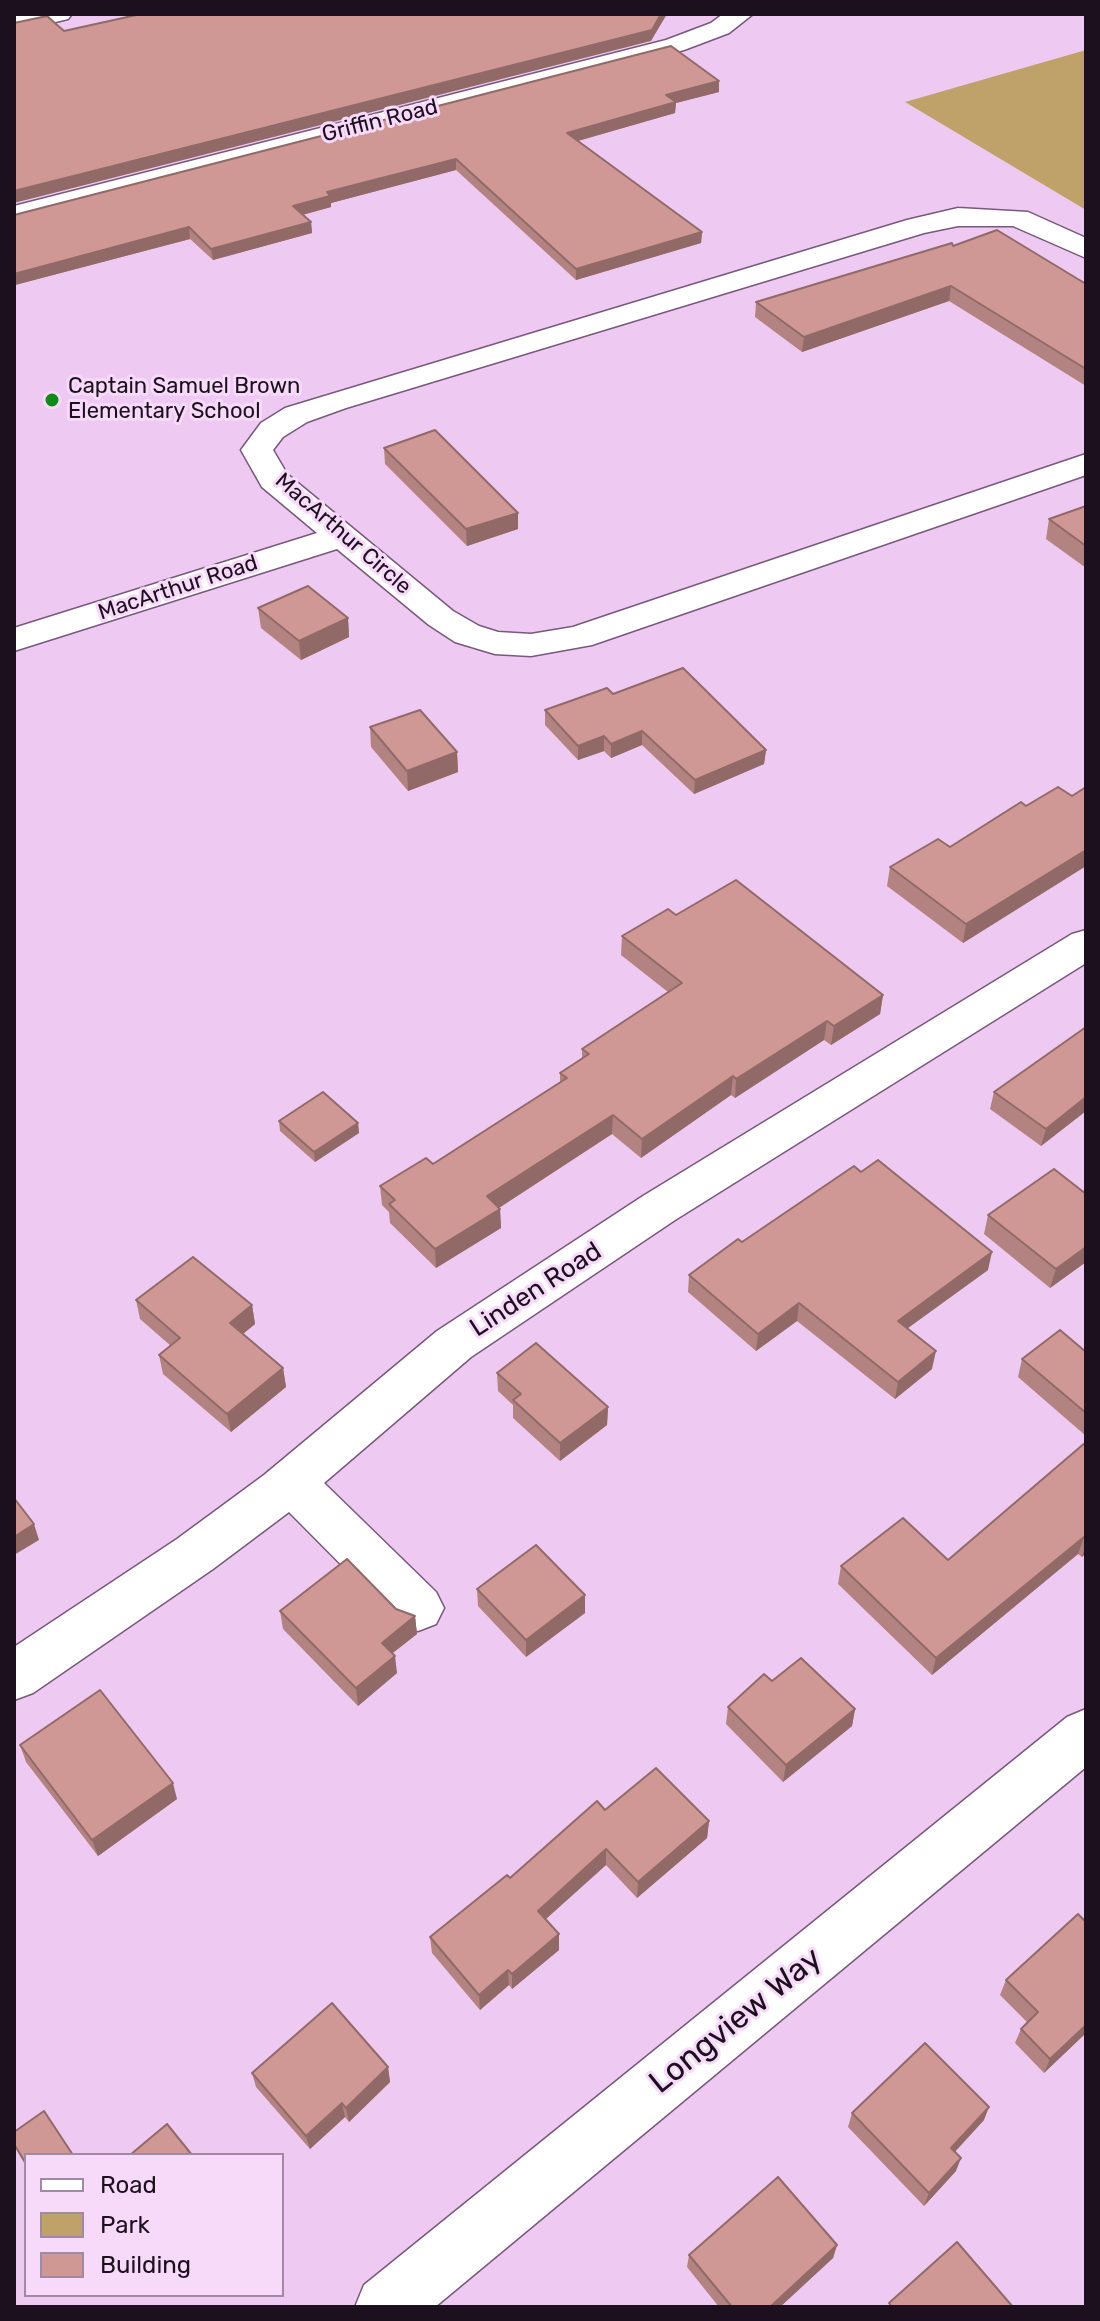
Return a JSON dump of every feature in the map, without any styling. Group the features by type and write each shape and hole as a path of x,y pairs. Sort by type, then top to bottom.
{"street":[{"path":"14,24 59,14"},
{"name":"Griffin Road","path":"14,215 675,45 720,28 740,14"},
{"name":"MacArthur Circle","path":"1086,249 1049,229 1018,218 958,217 917,226 296,415 272,430 257,450 274,480 441,618 467,634 495,643 531,645 579,637 1086,464"},
{"name":"MacArthur Road","path":"14,640 342,536"},
{"name":"Linden Road","path":"14,1676 195,1554 291,1482 454,1344 659,1208 1086,944"},
{"path":"291,1482 418,1608"},
{"name":"Longview Way","path":"386,2307 1086,1734"}],"green space":[{"path":"1086,50 1086,210 905,102"}],"building":[{"path":"141,14 661,14 652,30 14,191 14,23 47,16 64,31"},
{"path":"671,46 719,81 666,95 676,102 567,133 702,232 576,269 456,159 327,192 330,196 293,206 311,222 211,249 189,227 14,274 14,215"},
{"path":"997,230 1086,284 1086,369 951,286 804,337 756,302 952,243 953,246"},
{"path":"435,430 518,513 466,529 384,448"},
{"path":"1086,506 1086,546 1049,519"},
{"path":"308,586 348,618 299,641 258,608"},
{"path":"683,668 766,750 695,780 642,731 611,744 604,736 578,746 545,710 607,688 613,694"},
{"path":"420,710 457,752 407,771 370,727"},
{"path":"1058,787 1072,796 1086,787 1086,850 966,924 890,867 938,839 950,847 1021,802 1026,806"},
{"path":"736,880 883,995 834,1026 827,1021 736,1079 733,1076 642,1139 613,1115 487,1196 500,1209 435,1249 389,1204 395,1200 380,1186 426,1158 433,1164 567,1078 560,1073 589,1054 582,1049 682,983 622,936 668,909 676,915"},
{"path":"1086,1027 1086,1097 1046,1129 994,1092"},
{"path":"323,1092 358,1123 314,1152 279,1121"},
{"path":"878,1160 992,1252 898,1321 936,1351 898,1382 799,1303 758,1334 689,1275 738,1239 742,1242 854,1166 861,1172"},
{"path":"1054,1169 1086,1194 1086,1247 1056,1269 988,1215"},
{"path":"193,1257 252,1305 230,1323 283,1368 227,1414 159,1355 180,1338 136,1300"},
{"path":"1060,1330 1086,1352 1086,1413 1022,1359"},
{"path":"536,1343 608,1407 560,1443 513,1400 521,1394 497,1373"},
{"path":"1086,1442 1086,1539 1084,1537 936,1658 841,1566 903,1518 948,1560"},
{"path":"14,1498 34,1524 14,1537"},
{"path":"536,1545 585,1595 526,1640 477,1589"},
{"path":"347,1559 396,1609 415,1616 382,1643 395,1656 356,1688 280,1611"},
{"path":"801,1658 855,1709 786,1765 728,1707 764,1674 772,1681"},
{"path":"100,1690 173,1783 92,1840 20,1745"},
{"path":"656,1768 709,1821 638,1882 606,1849 538,1911 559,1934 512,1974 508,1970 479,1995 430,1937 507,1875 510,1878 597,1801 605,1810"},
{"path":"1078,1914 1086,1922 1086,2025 1050,2059 1021,2029 1038,2012 1006,1980"},
{"path":"332,2003 388,2067 346,2108 342,2103 306,2136 252,2073"},
{"path":"925,2043 989,2107 951,2148 961,2158 929,2193 852,2113"},
{"path":"44,2111 72,2153 24,2153 24,2161 14,2144 14,2132"},
{"path":"167,2124 190,2153 132,2153"},
{"path":"778,2177 837,2245 770,2307 732,2307 689,2255"},
{"path":"957,2242 1013,2307 892,2307 889,2303"}],"place":[{"name":"Captain Samuel Brown Elementary School","path":"52,400"}]}
